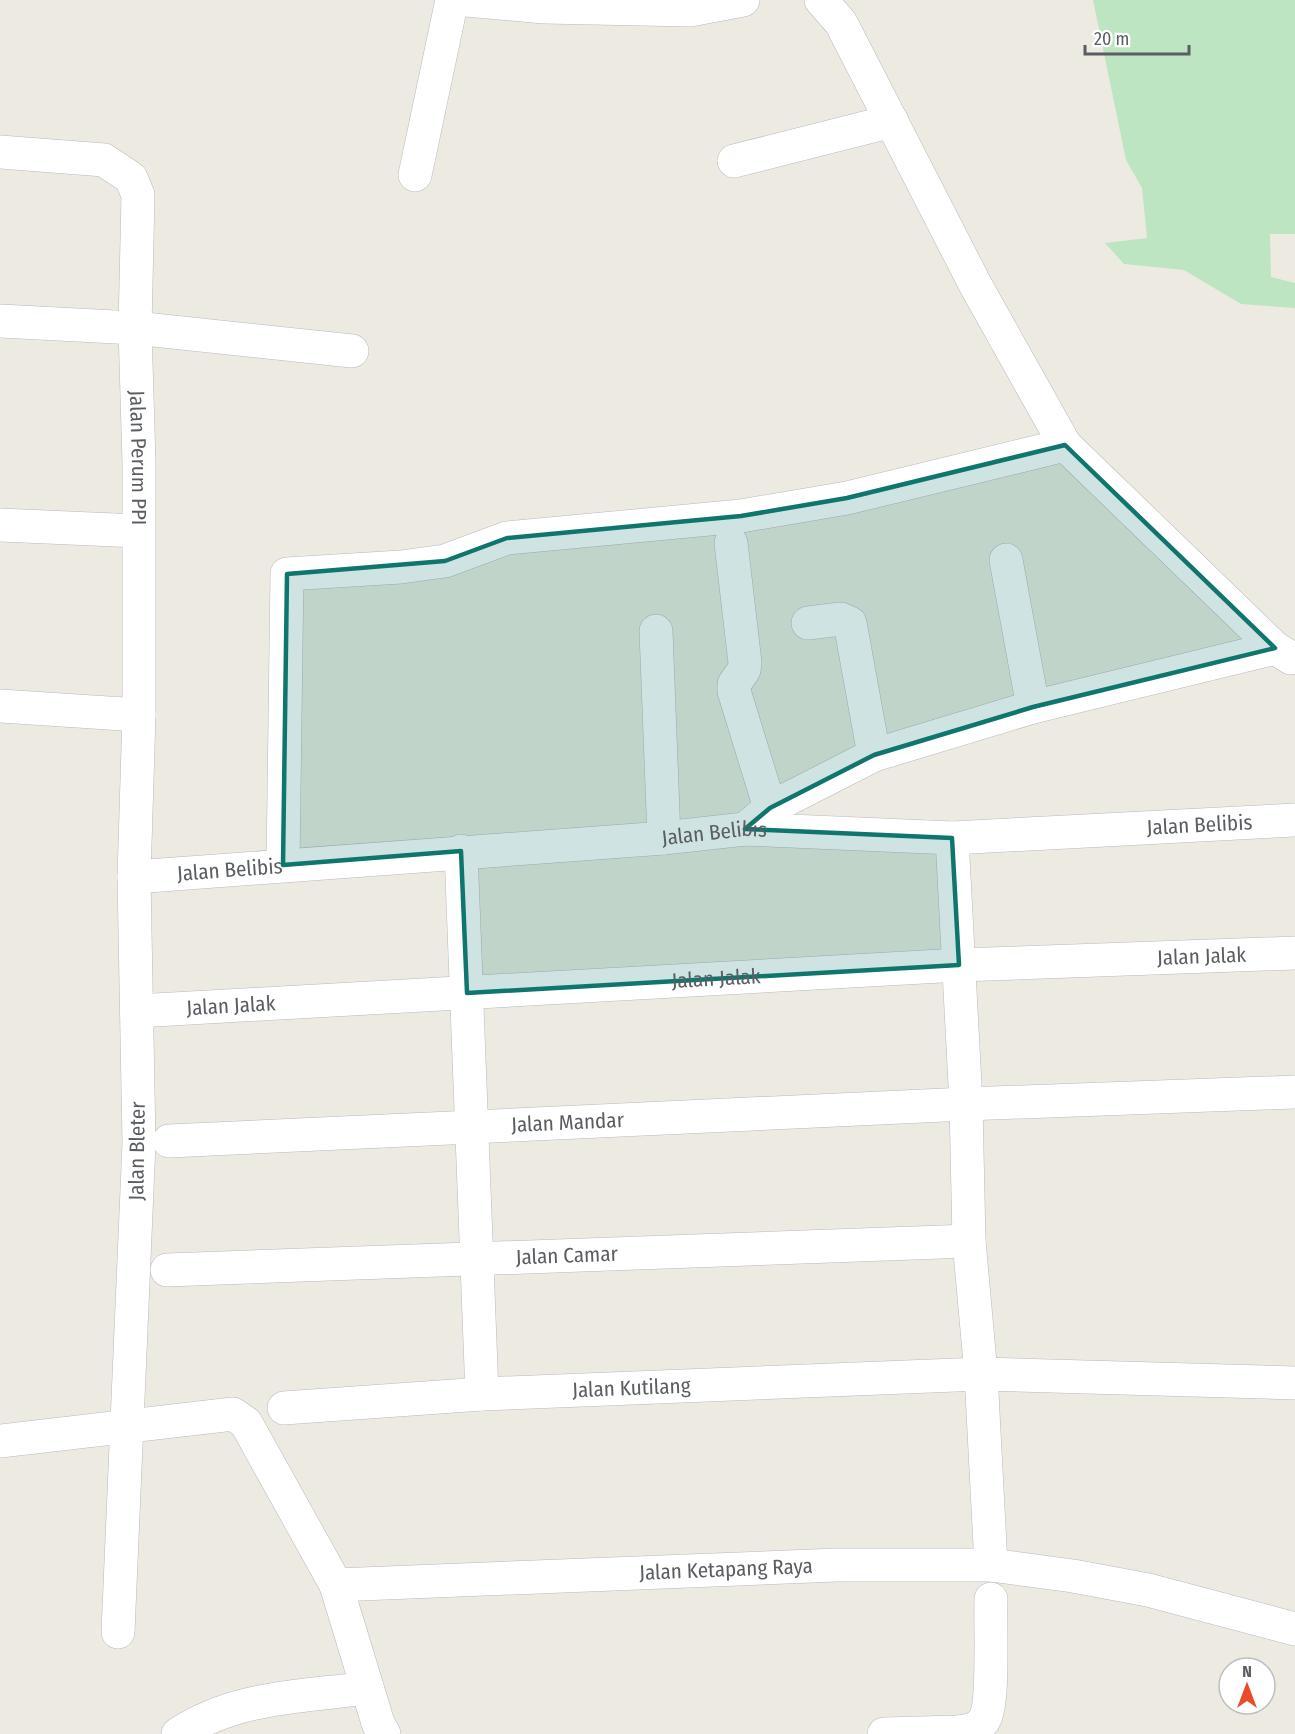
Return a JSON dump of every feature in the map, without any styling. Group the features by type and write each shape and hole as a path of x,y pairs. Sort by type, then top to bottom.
{"street":[{"path":"415,175 452,0"},
{"path":"466,0 544,7 690,10 742,0"},
{"path":"821,0 841,23 976,286 1065,445 1285,654"},
{"path":"734,161 892,121"},
{"name":"Jalan Perum PPI","path":"0,152 104,160 131,178 138,195 135,328 139,464 139,715 134,877"},
{"path":"0,321 135,328 352,351"},
{"path":"283,865 287,574 400,567 445,561 507,537 741,516 847,498 1065,445"},
{"path":"0,525 138,531"},
{"path":"731,543 745,663 744,670 734,684 734,691 770,808"},
{"path":"1006,560 1033,707"},
{"path":"808,623 841,619 850,623 874,755"},
{"path":"656,631 664,838"},
{"path":"745,829 770,808 874,755 1033,707 1285,654"},
{"path":"0,706 139,715"},
{"name":"Jalan Belibis","path":"134,877 664,838 745,829 952,838 1295,820"},
{"path":"952,838 966,1104 969,1240 981,1374 991,1565"},
{"path":"461,852 482,1394"},
{"name":"Jalan Bleter","path":"118,1632 139,1143 134,877"},
{"name":"Jalan Jalak","path":"137,1011 959,965 1295,953"},
{"name":"Jalan Mandar","path":"169,1141 966,1104 1295,1092"},
{"name":"Jalan Camar","path":"167,1270 969,1240"},
{"name":"Jalan Kutilang","path":"284,1408 482,1394 981,1374 1295,1383"},
{"path":"0,1441 233,1414 246,1423 336,1585 367,1688 384,1734"},
{"name":"Jalan Ketapang Raya","path":"336,1585 837,1565 991,1565 1073,1576 1148,1590 1295,1629"},
{"path":"884,1734 968,1731 981,1724 989,1706 991,1599"},
{"path":"178,1734 223,1710 367,1688"}],"highlighted area":[{"path":"1065,445 1275,648 1033,707 874,755 770,808 745,829 952,838 959,965 467,993 461,851 283,865 287,574 445,561 507,538 741,516 847,498"}],"green space":[{"path":"1093,0 1295,0 1295,234 1270,234 1271,277 1295,283 1295,308 1241,304 1184,270 1124,264 1105,243 1147,238 1142,188 1126,160"}]}
